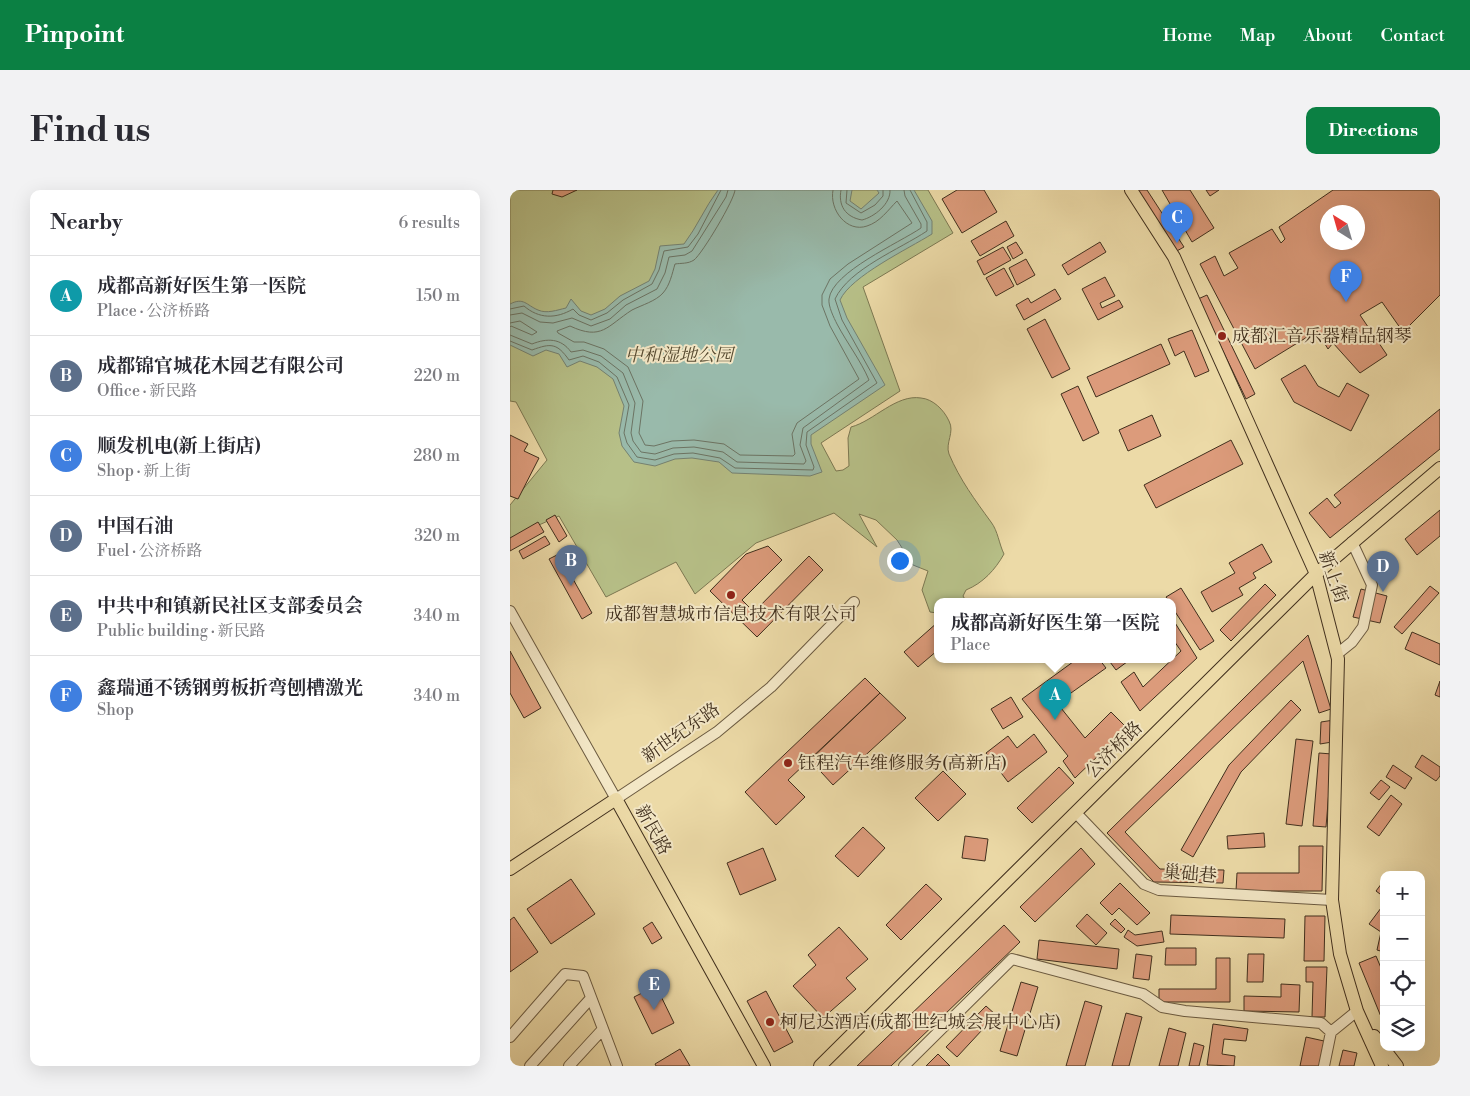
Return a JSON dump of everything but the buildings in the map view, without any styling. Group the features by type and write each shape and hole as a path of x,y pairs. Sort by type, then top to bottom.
{"main road":[{"name":"新上街","path":"1131,190 1174,256 1316,574 1337,654 1332,900 1340,954 1357,1011 1391,1065"},
{"name":"公济桥路","path":"820,1066 1316,574 1440,468"},
{"name":"新世纪东路","path":"510,869 616,799"},
{"name":"新民路","path":"616,799 764,1066"}],"street":[{"path":"1337,654 1352,642 1363,627 1372,585 1352,542"},
{"name":"新世纪东路","path":"616,799 717,732 771,687 854,602"},
{"name":"新民路","path":"510,611 616,799"},
{"name":"巢础巷","path":"1076,813 1144,884 1159,890 1332,900"},
{"path":"904,1066 1012,959 1144,994 1162,1007 1185,1011 1321,1023 1331,1032"},
{"path":"510,1037 565,974 583,976 603,1028 613,1064"},
{"path":"530,1066 591,998"},
{"path":"1324,1066 1331,1032 1357,1011"},
{"path":"569,1066 603,1028"}],"green space":[{"name":"中和湿地公园","path":"510,190 928,190 953,233 863,287 900,391 821,443 836,471 843,470 849,466 848,438 851,427 903,400 921,398 934,403 944,413 951,425 948,450 953,463 968,490 997,533 1004,554 983,580 966,590 963,596 964,598 934,598 934,613 930,612 922,590 928,571 913,565 897,540 876,520 859,514 877,547 834,513 756,543 695,594 676,562 606,597 559,516 510,538 510,505 547,460 516,402 510,401"}],"water":[{"path":"718,190 852,190 850,201 861,209 879,193 877,190 914,190 932,221 932,234 868,273 846,291 840,300 847,318 885,385 811,435 811,444 822,472 810,476 732,473 719,462 692,458 675,459 655,466 634,462 622,446 619,433 624,406 613,379 597,367 580,361 567,367 559,354 546,350 533,356 510,345 510,304 519,301 525,302 538,310 548,312 566,308 571,299 581,311 591,315 605,309 620,296 649,281 655,269 660,246 684,244"}],"place":[{"name":"顺发机电(新上街店)","path":"1177,243"},
{"name":"鑫瑞通不锈钢剪板折弯刨槽激光","path":"1346,302"},
{"name":"成都汇音乐器精品钢琴","path":"1222,336"},
{"name":"成都锦官城花木园艺有限公司","path":"571,586"},
{"name":"中国石油","path":"1383,592"},
{"name":"成都智慧城市信息技术有限公司","path":"731,595"},
{"name":"成都高新好医生第一医院","path":"1055,720"},
{"name":"钰程汽车维修服务(高新店)","path":"788,763"},
{"name":"中共中和镇新民社区支部委员会","path":"654,1010"},
{"name":"柯尼达酒店(成都世纪城会展中心店)","path":"770,1022"}]}
